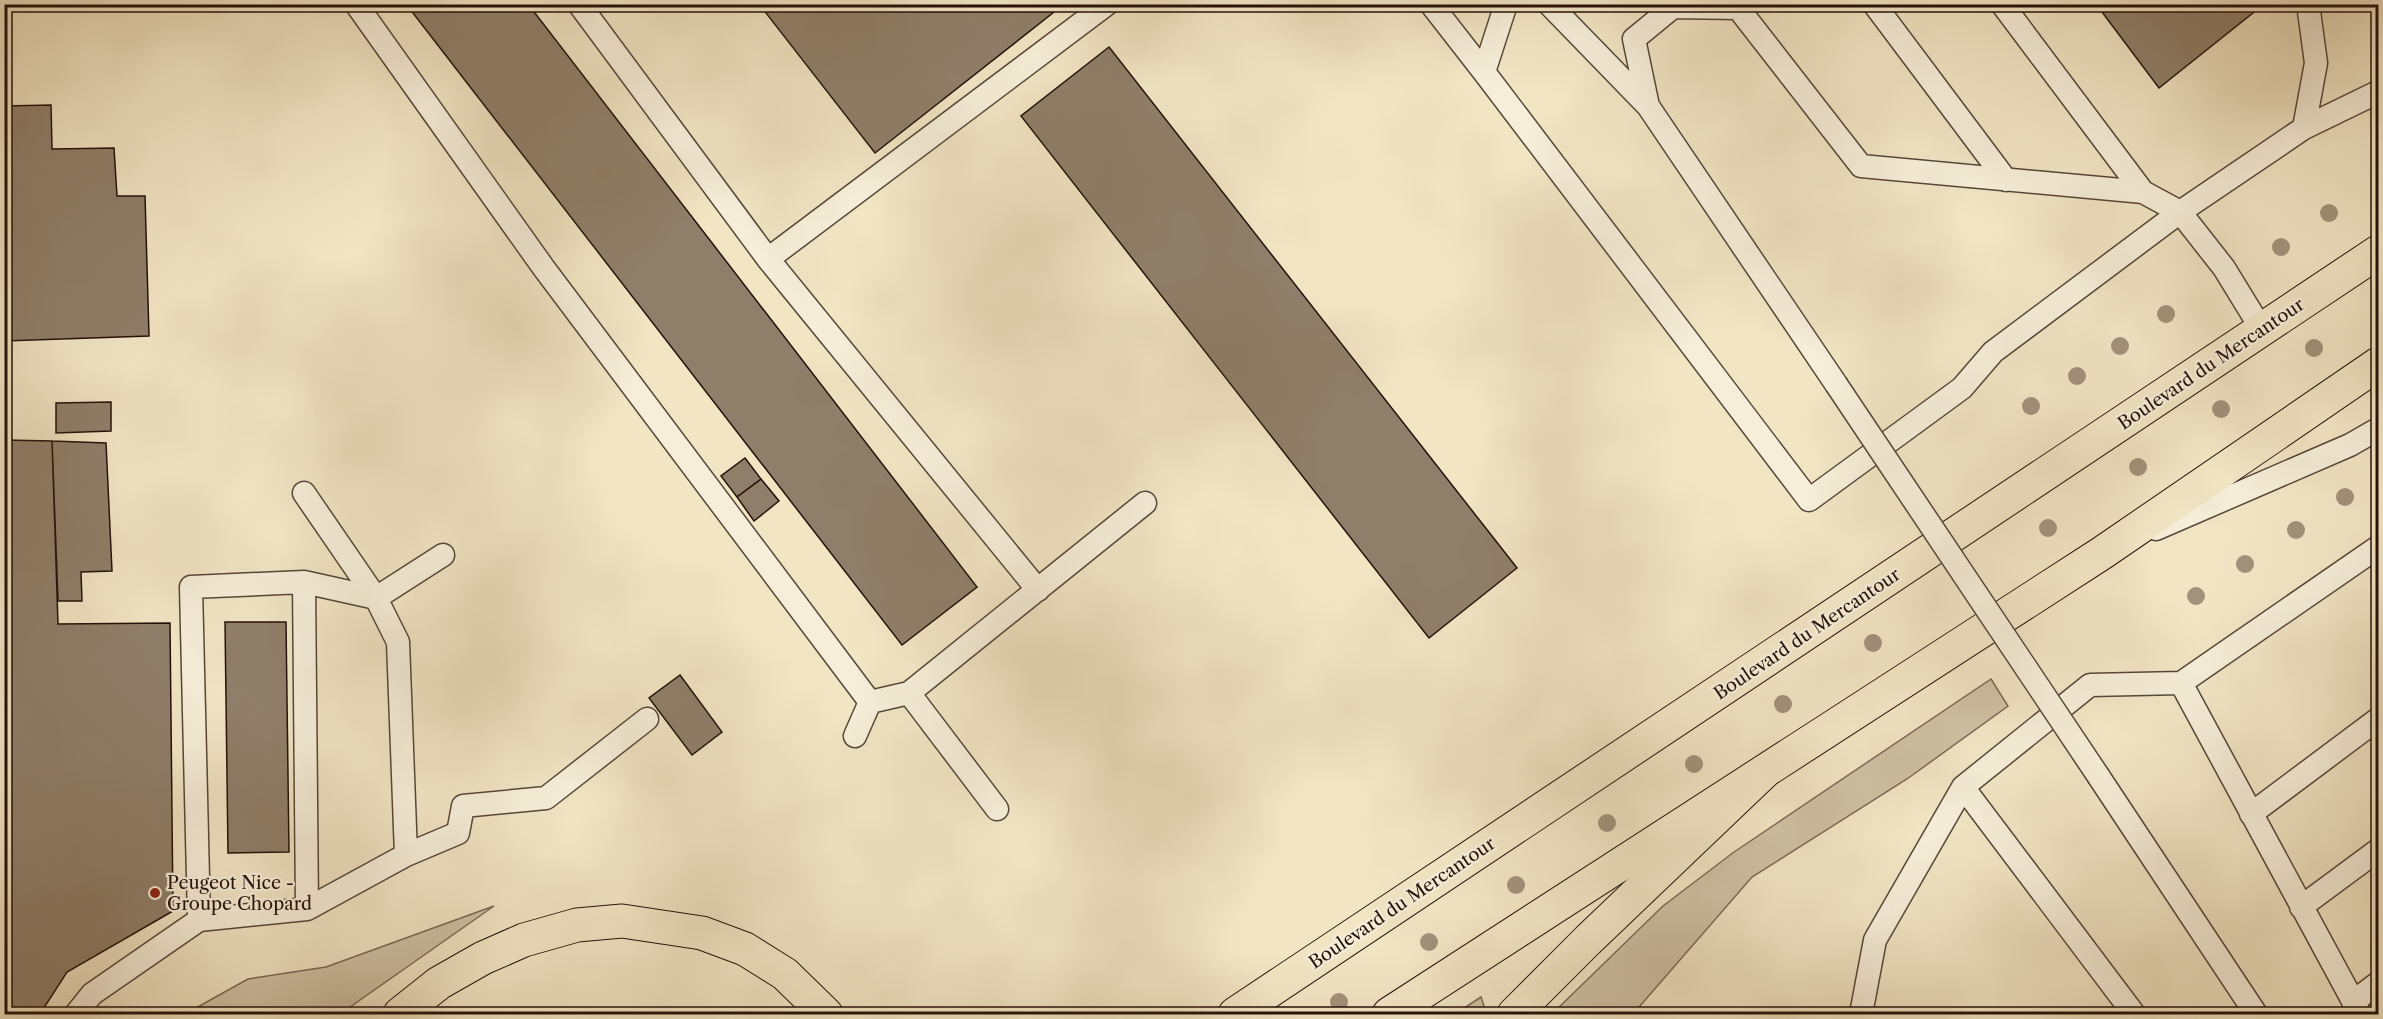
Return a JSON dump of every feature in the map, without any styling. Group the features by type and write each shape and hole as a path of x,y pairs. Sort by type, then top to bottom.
{"main road":[{"name":"Boulevard du Mercantour","path":"1235,1014 2379,252"},
{"path":"1389,1014 2102,553 2379,364"},
{"path":"1515,1014 1588,940 1764,772"},
{"path":"400,1014 439,983 483,958 524,940 577,925 622,921 702,933 745,949 785,974 826,1014"}],"lane":[{"path":"356,4 543,267 870,702"},
{"path":"579,4 768,259 1038,590"},
{"path":"768,259 1107,4"},
{"path":"1431,4 1809,500 1962,388 1993,352 2180,212 2304,128 2379,92"},
{"path":"1485,72 1506,4"},
{"path":"1549,4 1648,106 2256,1014"},
{"path":"1874,4 2006,180"},
{"path":"2002,4 2143,192"},
{"path":"2304,128 2316,63 2308,4"},
{"path":"1648,106 1634,39 1673,7 1737,6 1861,166 2143,192 2180,212 2224,268 2262,330"},
{"path":"2102,553 2350,445 2379,429"},
{"path":"304,493 376,598 398,642 406,855"},
{"path":"870,702 909,693 1145,503"},
{"path":"1861,1014 1875,940 1963,787 2090,686 2181,683 2379,547"},
{"path":"200,920 191,587 304,582 376,598 443,555"},
{"path":"304,582 307,909"},
{"path":"2181,683 2356,1008 2379,983"},
{"path":"909,693 997,809"},
{"path":"855,736 870,702"},
{"path":"76,1014 92,994 200,920 307,909 406,855 458,833 463,806 546,798 647,719"},
{"path":"2251,814 2379,719"},
{"path":"1963,787 2134,1014"},
{"path":"2301,907 2379,850"}],"shaded area":[{"path":"1991,679 2008,706 1907,779 1752,877 1633,1014 1552,1014 1663,906 1734,852"},
{"path":"494,906 340,1014 185,1014 248,979 326,967"},
{"path":"1481,997 1484,1006 1477,1014 1455,1014"}],"building":[{"path":"406,4 528,4 977,587 902,645"},
{"path":"759,4 1063,4 1063,5 875,153"},
{"path":"2096,4 2248,4 2254,12 2159,88"},
{"path":"1109,47 1517,568 1429,638 1021,116"},
{"path":"51,105 52,149 114,148 117,196 145,196 149,336 4,341 4,106"},
{"path":"111,402 111,431 56,433 56,403"},
{"path":"4,440 52,441 58,624 170,623 173,911 67,972 40,1014 4,1014"},
{"path":"52,441 106,443 112,571 81,572 82,601 58,601"},
{"path":"745,458 761,479 737,497 721,476"},
{"path":"761,479 779,501 754,521 737,497"},
{"path":"225,622 286,622 289,852 228,853"},
{"path":"680,675 722,732 692,755 649,698"}],"place":[{"name":"Peugeot Nice - Groupe Chopard","path":"155,893"}]}
